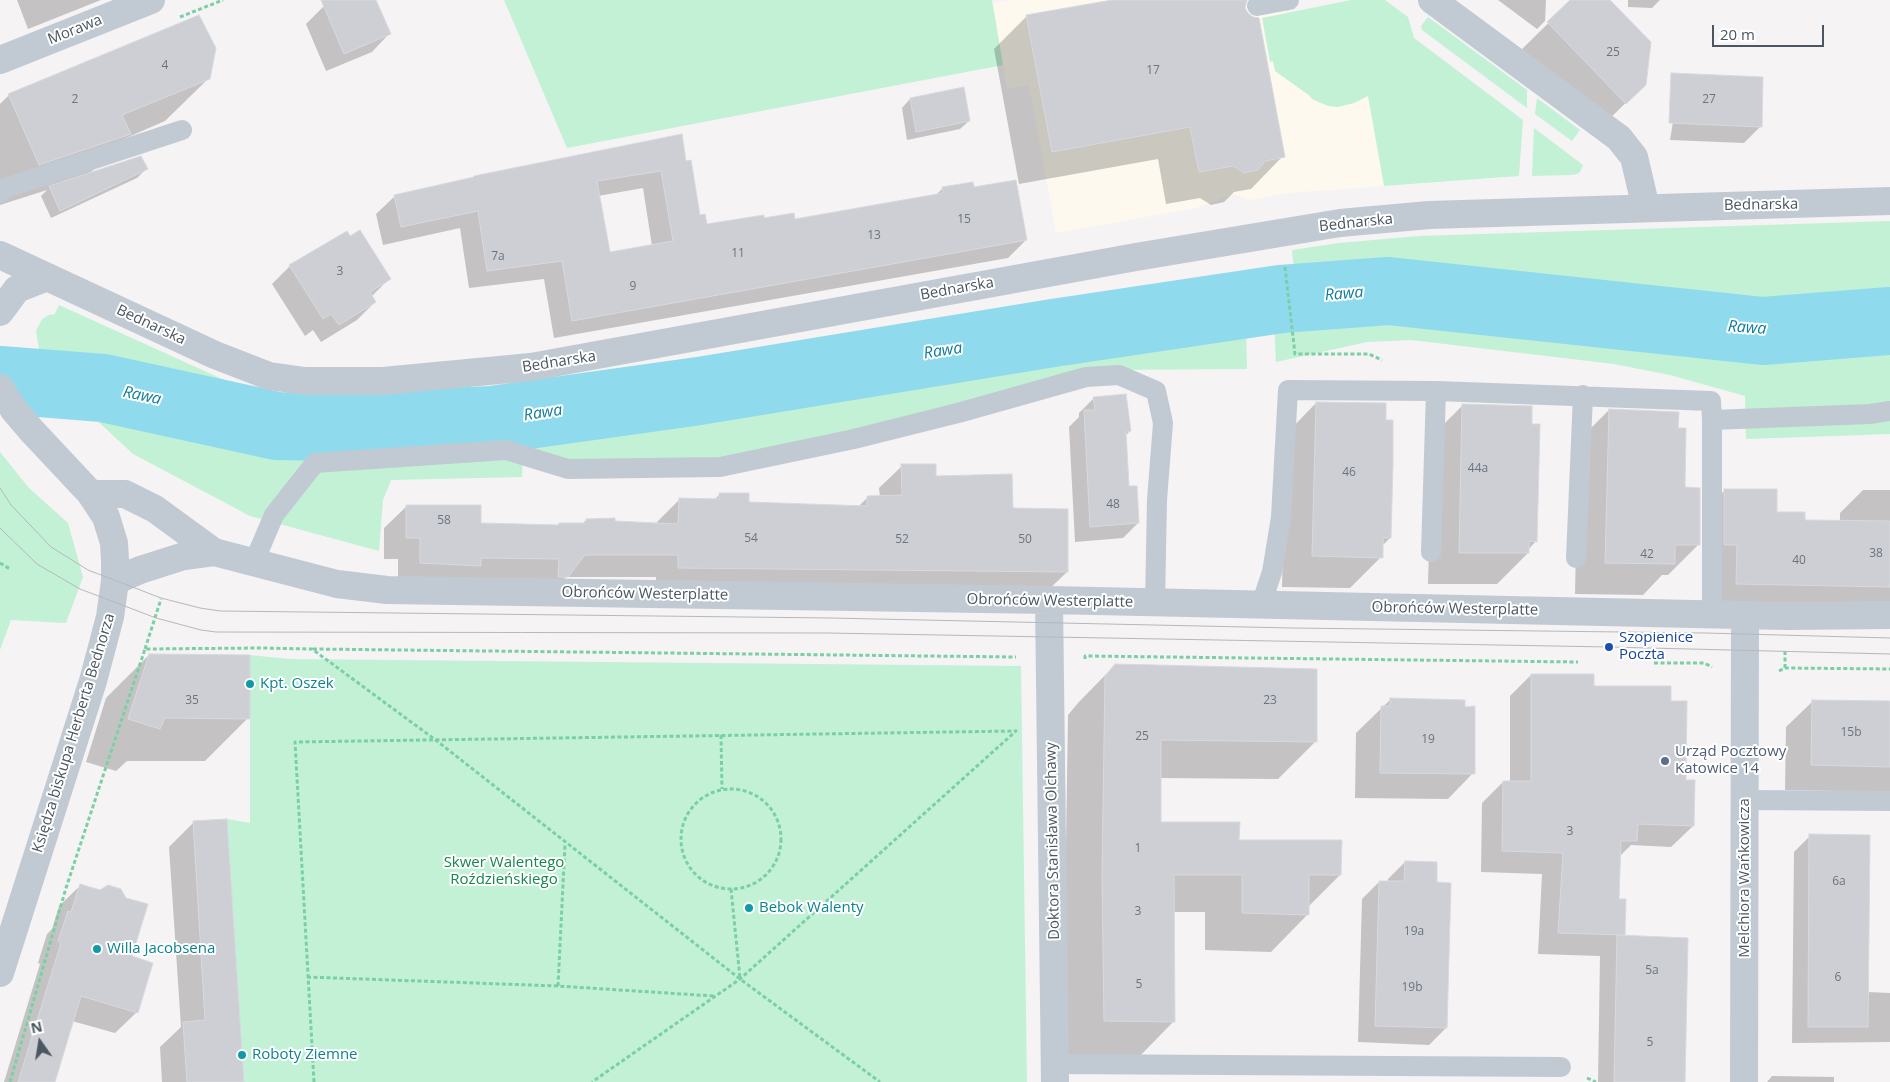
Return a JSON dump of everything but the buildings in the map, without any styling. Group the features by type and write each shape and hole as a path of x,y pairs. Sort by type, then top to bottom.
{"street":[{"name":"Morawa","path":"0,60 151,0"},
{"path":"1432,0 1619,138 1634,157 1646,208"},
{"name":"Bednarska","path":"0,255 215,355 269,376 305,381 383,380 505,370 595,356 1194,247 1340,223 1429,215 1890,201"},
{"path":"0,312 17,290 47,277"},
{"path":"7,398 91,494"},
{"name":"Obrońców Westerplatte","path":"91,494 125,494 155,509 214,552"},
{"name":"Księdza biskupa Herberta Bednorza","path":"0,973 93,682 110,617 116,560 106,517 91,494"},
{"name":"Obrońców Westerplatte","path":"115,581 140,570 184,556 214,552 337,584 387,590 1049,600 1745,615 1890,614"},
{"name":"Doktora Stanisława Olchawy","path":"1049,600 1055,1073"},
{"name":"Melchiora Wańkowicza","path":"1744,1082 1745,615"}],"lane":[{"path":"1257,6 1289,0"},
{"path":"0,193 2,189 182,130"},
{"path":"254,562 274,515 315,463 506,450 568,468 720,467 854,439 958,413 1086,377 1119,375 1156,392 1163,423 1156,500 1155,603"},
{"path":"1261,605 1272,572 1281,517 1288,390 1436,391 1711,401 1712,614"},
{"path":"1431,552 1436,391"},
{"path":"1576,558 1583,396"},
{"path":"1712,420 1890,411"},
{"path":"1745,800 1890,801"},
{"path":"1055,1073 1561,1067"}],"path":[{"path":"1285,264 1292,330"},
{"path":"0,563 10,568"},
{"path":"1085,666 1086,602"},
{"path":"10,1082 66,888 145,649 1085,656 1578,662"},
{"path":"312,650 437,741 740,979 880,1082"},
{"path":"1654,663 1704,663"},
{"path":"1773,673 1785,668 1890,669"},
{"path":"314,1082 295,742 1016,731 740,979 592,1082"},
{"path":"721,735 722,789"},
{"path":"722,789 741,790 758,797 771,809 779,826 781,844 776,862 764,876 749,886 731,889 712,886 697,876 686,861 681,844 683,825 691,808 705,796 722,789"},
{"path":"558,986 565,843"},
{"path":"731,889 740,979"},
{"path":"308,977 558,986 714,996"}],"shaded area":[{"path":"1011,0 1284,0 1286,14 1510,177 1289,193 1249,200 1234,194 1196,208 1056,233 1029,85 1007,89 993,3"}],"green space":[{"path":"504,0 992,0 1003,65 567,148"},
{"path":"1351,0 1385,0 1408,17 1414,38 1523,120 1519,176 1384,186 1368,96 1354,103 1338,107 1328,106 1312,99 1275,71 1273,61 1270,62 1262,18"},
{"path":"1428,17 1527,90 1527,108 1422,30 1421,26"},
{"path":"1537,98 1580,130 1572,141 1535,114"},
{"path":"1534,128 1583,165 1580,172 1570,175 1532,176"},
{"path":"1890,221 1890,296 1757,306 1698,302 1518,278 1403,267 1347,266 1294,271 1292,250 1339,243 1419,236"},
{"path":"59,305 253,393 252,395 43,354 39,349 36,331 42,319 55,314"},
{"path":"1374,306 1729,350 1890,342 1890,434 1746,439 1745,396 1670,375 1614,364 1411,340 1367,342 1276,362 1274,319"},
{"path":"1246,324 1247,369 1102,370 810,444 720,462 572,462 523,447 522,477 391,480 383,500 379,551 250,516 133,454 76,401 285,444 523,433 673,413"},
{"path":"0,452 29,488 68,523 83,577 66,623 11,620 0,650"},
{"name":"Skwer Walentego Roździeńskiego","path":"250,655 290,659 1021,666 1027,1082 244,1082 227,819 250,823"}],"waterway":[{"name":"Rawa","path":"0,380 103,388 277,426 337,427 492,420 699,391 1053,333 1281,299 1388,291 1763,331 1890,321"}],"tram line":[{"path":"0,488 11,505 51,547 88,570 161,598 220,611 830,618 1292,628 1705,633 1890,638"},
{"path":"0,528 37,564 80,589 156,618 216,632 827,633 1890,654"}],"place":[{"name":"Szopienice Poczta","path":"1609,647"},
{"name":"Kpt. Oszek","path":"250,684"},
{"name":"Urząd Pocztowy Katowice 14","path":"1665,761"},
{"name":"Bebok Walenty","path":"749,908"},
{"name":"Willa Jacobsena","path":"97,949"},
{"name":"Roboty Ziemne","path":"242,1055"}]}
